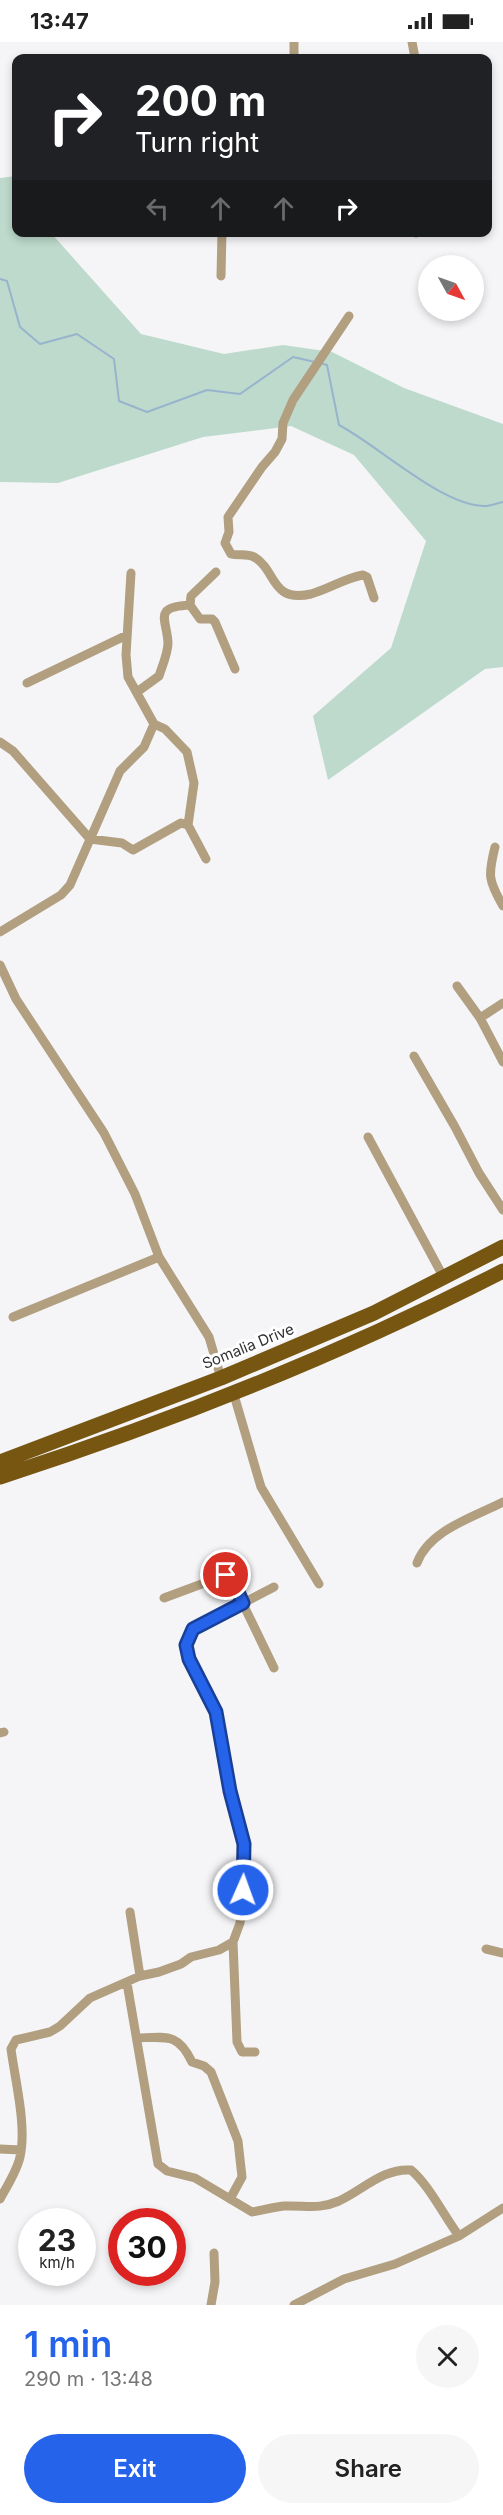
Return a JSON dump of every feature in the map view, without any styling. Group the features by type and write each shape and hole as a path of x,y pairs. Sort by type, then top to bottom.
{"main road":[{"name":"Somalia Drive","path":"0,1461 221,1378 374,1313 503,1248"},
{"path":"0,1477 166,1421 234,1395 376,1333 503,1271"}],"street":[{"path":"221,276 222,237"},
{"path":"349,316 293,400 283,423 282,439 275,452 262,467 228,518 230,525 225,547 231,554 254,557 267,570 277,587 294,596 311,594 363,574 367,577 374,598"},
{"path":"216,572 191,596 190,605 200,619 212,619 215,622 235,669"},
{"path":"131,573 126,655 129,677 154,724 165,729 187,752 194,783 188,825 206,859"},
{"path":"136,692 159,676 168,644 162,622 166,613 176,606 190,605"},
{"path":"27,683 127,635"},
{"path":"0,933 61,895 70,885 120,771 144,747 154,724"},
{"path":"0,742 13,751 90,839 122,843 133,850 181,823 188,825"},
{"path":"495,847 489,873 490,883 503,906"},
{"path":"0,965 16,999 104,1133 135,1194 159,1257 209,1337 221,1378"},
{"path":"457,986 480,1018 503,1062"},
{"path":"480,1018 503,1003"},
{"path":"414,1056 479,1173 503,1210"},
{"path":"368,1137 444,1278"},
{"path":"13,1317 159,1257"},
{"path":"234,1395 261,1487 319,1584"},
{"path":"417,1563 421,1552 428,1544 445,1532 503,1502"},
{"path":"164,1598 226,1575 232,1579 274,1668"},
{"path":"255,2052 242,2052 237,2042 233,1942 240,1923 245,1873 244,1844 230,1791 216,1712 189,1659 186,1645 193,1629 274,1587"},
{"path":"130,1912 140,1976"},
{"path":"0,2199 20,2159 21,2150 21,2120 11,2049 16,2040 50,2032 60,2026 90,1998 140,1976 181,1964 191,1957 219,1950 233,1942"},
{"path":"486,1949 503,1953"},
{"path":"127,1983 158,2164 167,2171 195,2178 252,2212 284,2206 316,2208 339,2201 384,2175 403,2169 411,2170 430,2193 442,2215 459,2236"},
{"path":"137,2038 170,2036 179,2043 192,2062 204,2066 211,2072 238,2141 242,2177 230,2199"},
{"path":"0,2150 21,2150"},
{"path":"294,2305 344,2279 395,2264 459,2236 503,2208"},
{"path":"211,2305 215,2282 214,2253"}],"green space":[{"path":"12,176 12,237 55,237 141,334 224,354 283,345 332,352 404,388 503,424 503,667 485,669 328,780 313,716 391,648 426,541 354,455 291,426 203,437 58,483 0,482 0,178"}],"waterway":[{"path":"0,279 7,281 20,327 40,344 77,334 114,359 119,401 147,412 207,390 240,394 293,357 315,362"},
{"path":"320,363 327,365 339,425 430,486 450,496 485,506 503,502"}],"route":[{"path":"226,1575 232,1579 243,1603 193,1629 186,1645 189,1659 216,1712 230,1791 244,1844 243,1890"}]}
